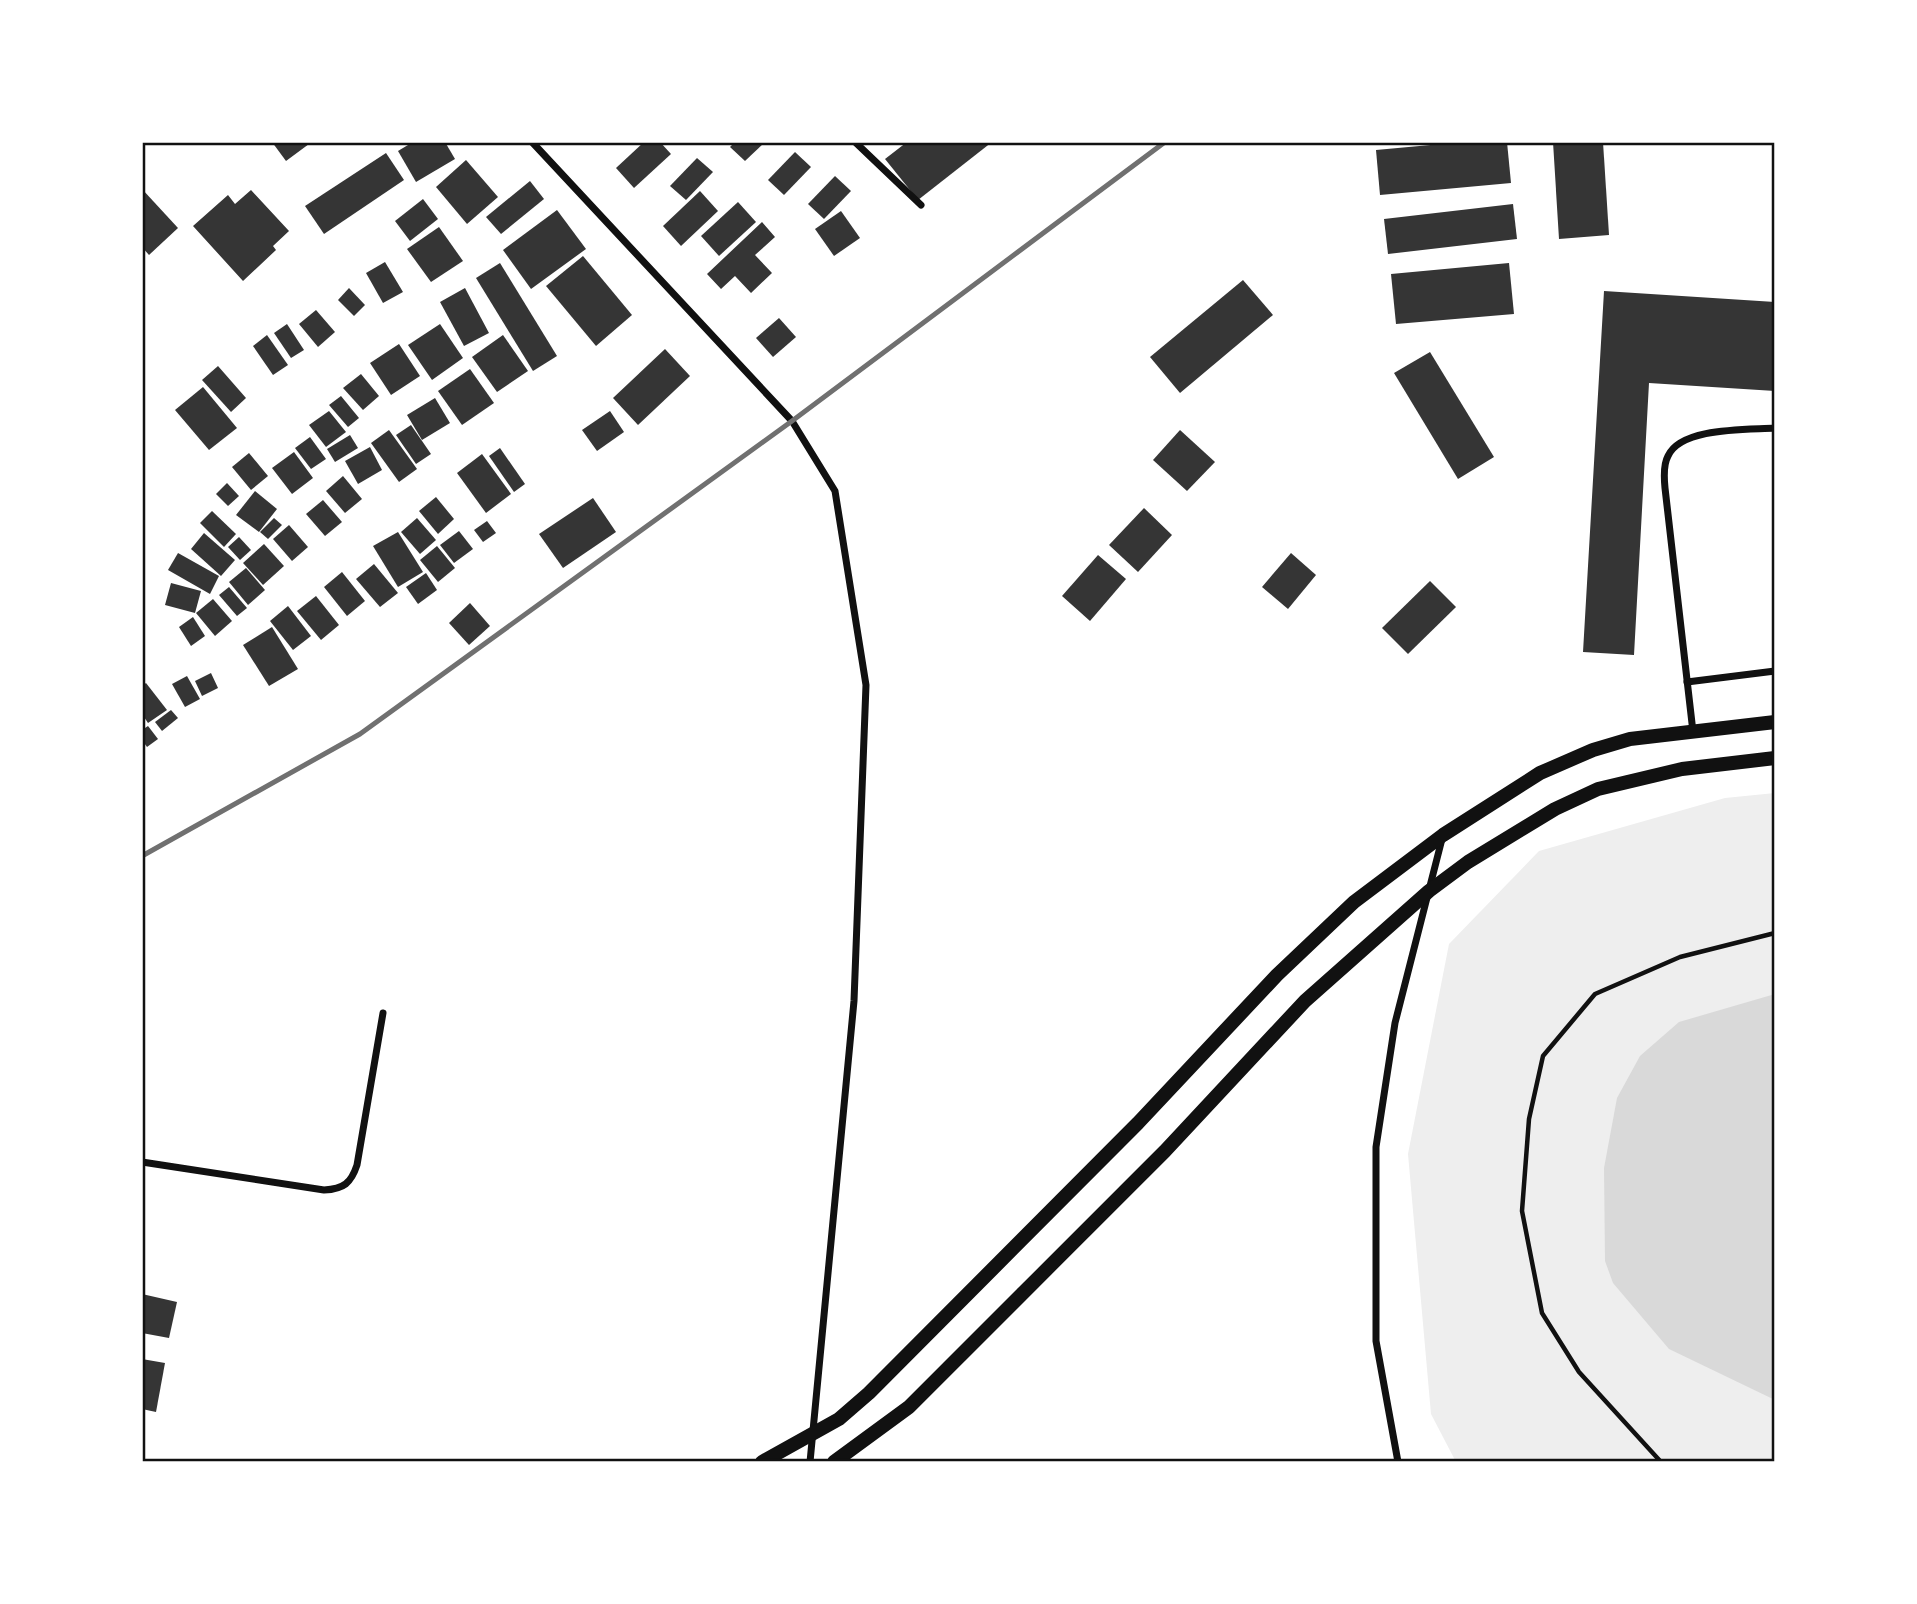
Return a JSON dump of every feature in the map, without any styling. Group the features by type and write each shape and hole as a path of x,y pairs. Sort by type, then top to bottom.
{"main road":[{"path":"762,1462 839,1419 891,1372 1354,902 1443,835 1541,773 1593,750 1630,739 1775,722"},
{"path":"834,1462 909,1407 1165,1151 1305,1001 1429,891 1468,862 1555,809 1598,789 1682,769 1775,758"}],"street":[{"path":"532,142 792,421 835,491 866,685 854,1001 810,1462"},
{"path":"855,142 921,205"},
{"path":"1693,732 1665,488 1667,456 1676,443 1694,435 1775,428"},
{"path":"1688,682 1775,671"},
{"path":"1398,1462 1376,1341 1376,1147 1395,1023 1443,835"},
{"path":"142,1162 338,1189 352,1180 357,1165 383,1013"}],"path":[{"path":"1661,1462 1579,1372 1542,1314 1522,1211 1528,1119 1544,1056 1595,994 1680,957 1775,933"}],"shaded area":[{"path":"1775,793 1775,1462 1456,1462 1431,1414 1408,1154 1449,944 1539,851 1725,798"},
{"path":"1775,994 1775,1400 1669,1349 1613,1283 1605,1261 1604,1168 1617,1098 1640,1056 1679,1022"}],"building":[{"path":"272,142 307,142 309,144 286,161"},
{"path":"413,142 445,142 455,159 416,182 398,151"},
{"path":"644,142 660,142 671,154 634,188 616,168"},
{"path":"735,142 765,142 745,161 730,147"},
{"path":"907,142 992,142 918,200 885,159"},
{"path":"1463,142 1507,142 1511,183 1380,195 1376,150"},
{"path":"1553,142 1603,142 1609,235 1559,239"},
{"path":"795,152 811,167 784,195 768,180"},
{"path":"386,153 404,180 324,234 305,206"},
{"path":"697,158 713,172 686,200 670,186"},
{"path":"466,160 498,197 467,224 436,187"},
{"path":"835,176 851,191 824,219 808,204"},
{"path":"530,181 544,199 501,234 486,217"},
{"path":"142,189 178,228 149,255 142,247"},
{"path":"251,190 289,231 273,246 276,250 243,281 193,226 228,195 235,204"},
{"path":"700,191 718,211 681,246 663,226"},
{"path":"423,199 438,219 410,241 395,221"},
{"path":"738,202 756,222 719,256 701,236"},
{"path":"1513,204 1517,239 1388,254 1384,219"},
{"path":"557,210 586,249 531,289 503,250"},
{"path":"841,211 860,238 834,256 815,229"},
{"path":"762,222 775,237 755,255 772,273 751,293 735,276 721,289 707,274"},
{"path":"439,227 463,261 431,282 407,249"},
{"path":"583,256 632,315 596,346 546,286"},
{"path":"385,262 403,292 383,303 366,273"},
{"path":"500,263 557,356 533,371 476,278"},
{"path":"1509,263 1514,314 1396,324 1391,274"},
{"path":"1243,280 1273,315 1180,393 1150,357"},
{"path":"349,288 365,305 354,316 338,300"},
{"path":"465,288 489,333 464,346 440,302"},
{"path":"1604,291 1775,302 1775,391 1649,383 1634,655 1583,652"},
{"path":"316,310 335,332 318,347 299,324"},
{"path":"779,318 796,337 773,357 756,338"},
{"path":"287,324 304,350 291,358 274,333"},
{"path":"440,324 463,358 432,380 408,345"},
{"path":"267,335 288,365 273,375 253,346"},
{"path":"503,335 528,371 497,392 472,357"},
{"path":"399,344 420,376 391,395 370,363"},
{"path":"665,349 690,376 638,425 613,398"},
{"path":"1430,352 1494,457 1458,479 1394,373"},
{"path":"218,366 246,398 231,412 202,380"},
{"path":"470,369 494,403 462,425 438,391"},
{"path":"361,374 379,396 363,410 343,388"},
{"path":"203,387 237,428 209,450 175,410"},
{"path":"341,396 359,418 348,427 329,405"},
{"path":"435,398 450,423 422,440 407,415"},
{"path":"329,411 346,432 326,447 309,425"},
{"path":"610,411 624,432 597,451 582,430"},
{"path":"411,425 431,454 416,464 396,435"},
{"path":"389,430 417,469 399,482 371,443"},
{"path":"1180,430 1215,462 1187,491 1153,460"},
{"path":"350,435 358,448 335,462 327,449"},
{"path":"310,437 326,459 311,469 295,448"},
{"path":"370,447 382,470 358,484 345,461"},
{"path":"500,448 525,484 514,492 489,456"},
{"path":"294,452 313,478 292,494 272,468"},
{"path":"249,453 268,476 251,490 232,467"},
{"path":"482,454 511,494 486,513 457,473"},
{"path":"343,476 362,499 345,513 326,491"},
{"path":"227,483 239,496 228,506 216,494"},
{"path":"255,491 277,509 259,532 236,515"},
{"path":"436,497 454,519 438,534 419,511"},
{"path":"593,498 616,532 563,568 539,534"},
{"path":"323,500 342,522 325,536 306,514"},
{"path":"1144,508 1172,535 1138,572 1109,545"},
{"path":"212,511 236,534 224,547 200,523"},
{"path":"274,518 282,525 268,539 260,532"},
{"path":"417,518 436,540 420,554 401,532"},
{"path":"487,521 496,533 483,542 474,530"},
{"path":"289,525 308,547 292,561 273,539"},
{"path":"459,531 473,549 454,563 440,545"},
{"path":"398,532 423,572 398,587 373,546"},
{"path":"204,533 235,560 221,576 191,549"},
{"path":"239,537 251,550 240,560 228,547"},
{"path":"264,544 284,566 263,585 243,563"},
{"path":"437,546 455,568 438,582 420,560"},
{"path":"178,553 219,576 210,594 168,570"},
{"path":"1291,553 1316,575 1288,609 1262,587"},
{"path":"1098,555 1126,579 1090,621 1062,596"},
{"path":"374,564 398,593 380,607 356,579"},
{"path":"246,568 265,590 248,605 229,582"},
{"path":"342,572 365,601 347,616 324,587"},
{"path":"426,573 437,590 418,604 406,587"},
{"path":"1430,581 1456,607 1408,654 1382,628"},
{"path":"171,583 201,591 195,613 165,605"},
{"path":"229,587 247,608 237,616 219,595"},
{"path":"316,596 339,625 321,640 297,611"},
{"path":"213,599 232,621 215,636 196,613"},
{"path":"470,603 490,626 469,645 449,623"},
{"path":"288,606 311,636 293,650 270,621"},
{"path":"193,617 205,636 191,646 179,627"},
{"path":"272,627 298,669 269,686 243,645"},
{"path":"211,673 218,688 202,696 195,681"},
{"path":"187,676 200,699 185,707 172,684"},
{"path":"146,683 167,710 148,723 142,714 142,686"},
{"path":"171,710 178,718 162,731 155,722"},
{"path":"148,726 158,739 147,747 142,740 142,730"},
{"path":"142,1294 177,1302 169,1338 142,1333"},
{"path":"142,1359 165,1363 156,1412 142,1409"}],"railway":[{"path":"142,856 360,734 792,421 1165,142"}]}
